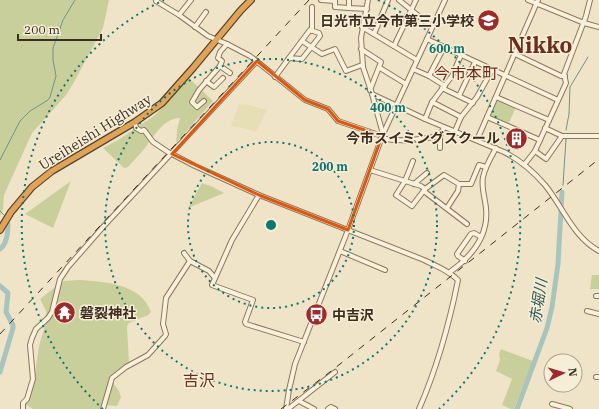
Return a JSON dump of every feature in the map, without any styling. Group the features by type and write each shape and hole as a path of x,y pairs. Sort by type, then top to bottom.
{"highway":[{"name":"Ureiheishi Highway","path":"0,230 11,212 32,187 52,171 135,122 162,103 251,0"}],"street":[{"path":"157,0 156,1 179,15 208,36 250,56 305,100 328,109 338,121 382,136 416,141 423,138 440,136"},
{"path":"179,15 191,0"},
{"path":"321,0 335,0 335,7 367,9"},
{"path":"349,0 349,8"},
{"path":"368,0 362,27 362,65 371,92 382,136"},
{"path":"374,34 388,0"},
{"path":"399,0 432,27"},
{"path":"394,46 416,0"},
{"path":"287,409 291,378 348,230 382,136 445,0"},
{"path":"528,0 537,2 584,23 599,27"},
{"path":"524,165 535,151 567,82 564,74 584,23 590,0"},
{"path":"477,140 537,2"},
{"path":"312,7 312,31"},
{"path":"195,27 206,12"},
{"path":"362,27 417,60"},
{"path":"274,76 310,30 319,33 320,36 302,59 289,58"},
{"path":"427,39 558,100"},
{"path":"302,41 322,54 335,49 346,71 362,65"},
{"path":"204,100 197,107 192,102 206,81 220,66 222,61 218,58 220,52 226,44"},
{"path":"429,76 444,47"},
{"path":"361,49 381,62 371,92"},
{"path":"515,54 562,76 565,76"},
{"path":"424,119 432,102 452,76 461,55"},
{"path":"23,409 33,378 30,346 32,338 36,328 48,318 52,312 60,278 68,266 257,62"},
{"path":"459,96 475,62"},
{"path":"220,66 230,73"},
{"path":"380,68 406,84"},
{"path":"413,69 429,76 443,87 473,103"},
{"path":"455,131 461,117 473,103 492,70"},
{"path":"206,81 214,87 223,78"},
{"path":"371,92 424,119 510,155 524,165 544,184 580,236 599,251"},
{"path":"496,97 549,120"},
{"path":"432,102 461,117"},
{"path":"487,117 540,140"},
{"path":"135,122 136,128 141,131 144,130 153,142 172,154 259,195 424,260 450,272 458,280 454,301 434,374 419,409"},
{"path":"440,148 440,136 444,127"},
{"path":"546,128 562,136 599,136"},
{"path":"535,151 546,159 562,136"},
{"path":"450,272 465,261 470,255 486,227 487,218 483,182 486,167 496,148"},
{"path":"413,161 405,181 396,195 412,206 425,189 444,174 459,184 471,184 479,165 486,167"},
{"path":"370,170 421,186 425,189 425,192 467,224"},
{"path":"414,184 426,174"},
{"path":"447,208 458,191 459,184"},
{"path":"259,195 232,240 212,285 253,300 245,322 246,324 304,342"},
{"path":"465,261 457,254 471,234 474,233 481,237"},
{"path":"340,251 385,270"},
{"path":"184,253 190,261 209,271 215,278"},
{"path":"103,409 112,378 126,367 148,355 166,336 163,324 166,298 190,261"},
{"path":"587,311 599,314"},
{"path":"287,409 335,372"},
{"path":"299,401 314,409"},
{"path":"552,404 570,409"},
{"path":"328,409 331,407 334,409"}],"highlighted area":[{"path":"257,61 305,100 328,109 338,121 382,136 348,230 259,195 172,154"}],"shaded area":[{"path":"239,104 267,109 256,132 231,126"}],"green space":[{"path":"0,0 109,0 103,28 73,84 66,95 32,133 4,195 3,209 0,216"},
{"path":"184,79 191,80 213,101 176,143 180,118 164,124 128,167 124,168 103,148 154,116 169,100"},
{"path":"499,99 516,107 508,125 490,115 497,100"},
{"path":"71,181 53,228 25,214"},
{"path":"202,183 224,193 188,208"},
{"path":"592,275 599,275 599,289 590,289"},
{"path":"79,280 111,283 131,290 146,302 151,312 148,315 129,323 127,326 129,363 109,377 119,391 121,397 117,406 104,405 104,409 33,409 25,404 33,388 39,346 47,319 46,311 40,299 63,281"},
{"path":"501,349 533,361 514,409 502,405 512,379 496,371 500,360 499,354"}],"waterway":[{"path":"0,160 20,121 30,111 48,100 50,97 56,76 53,60 53,48 63,20 75,0"},
{"name":"赤堀川","path":"566,130 569,114 570,87 588,57"},
{"name":"赤堀川","path":"563,185 566,139"},
{"name":"赤堀川","path":"517,409 547,328 552,307 558,264 562,192"},
{"path":"0,211 4,215"},
{"path":"0,249 6,241 8,224"},
{"path":"0,286 8,293 6,312 13,325 0,372"}],"railway":[{"path":"0,334 309,0"},
{"path":"281,409 599,159"}],"place":[{"name":"日光市立今市第三小学校","path":"489,21"},
{"name":"今市スイミングスクール","path":"516,138"},
{"name":"磐裂神社","path":"64,313"},
{"name":"中吉沢","path":"317,315"}],"district":[{"name":"Nikko","path":"540,44"},
{"name":"今市本町","path":"466,73"},
{"name":"吉沢","path":"199,380"}]}
